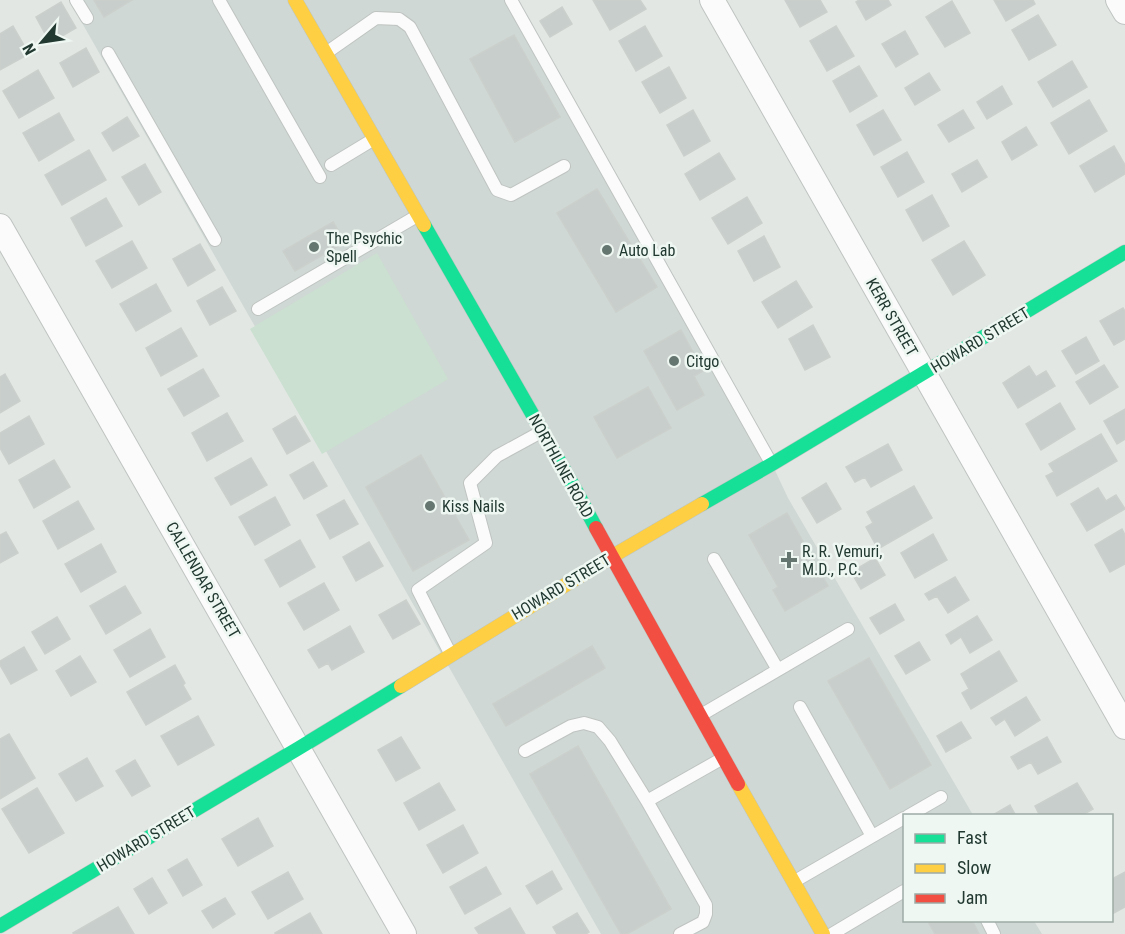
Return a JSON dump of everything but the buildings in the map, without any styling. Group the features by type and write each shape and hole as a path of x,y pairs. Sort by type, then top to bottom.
{"street":[{"name":"NORTHLINE ROAD","path":"295,0 543,432 823,934"},
{"name":"KERR STREET","path":"712,0 1125,727"},
{"path":"1118,0 1125,12"},
{"name":"CALLENDAR STREET","path":"0,226 404,934"},
{"name":"HOWARD STREET","path":"0,926 299,748 611,557 772,464 1125,252"}],"lane":[{"path":"76,0 87,18"},
{"path":"219,0 320,177"},
{"path":"511,0 772,464"},
{"path":"325,53 376,18 399,19 410,27 497,190 512,195 564,166"},
{"path":"108,53 215,240"},
{"path":"331,165 374,138"},
{"path":"258,309 418,215"},
{"path":"451,655 418,590 486,543 470,483 497,456 543,432"},
{"path":"714,559 778,670"},
{"path":"700,715 848,629"},
{"path":"800,707 872,836"},
{"path":"525,751 571,726 584,723 598,728 610,741 706,904 703,922 680,934"},
{"path":"647,801 724,757"},
{"path":"911,814 941,797"},
{"path":"794,881 903,819"},
{"path":"832,934 903,892"}],"shaded area":[{"path":"69,0 511,0 772,464 788,498 972,814 903,814 903,922 1035,922 1042,934 601,934"}],"green space":[{"path":"377,253 448,379 322,454 250,329"}],"traffic: fast":[{"path":"424,225 596,528"},
{"path":"702,504 1125,252"},
{"path":"0,926 401,686"}],"traffic: slow":[{"path":"295,0 424,225"},
{"path":"401,686 702,504"},
{"path":"738,784 823,934"}],"traffic: jam":[{"path":"596,528 738,784"}],"place":[{"name":"The Psychic Spell","path":"314,247"},
{"name":"Auto Lab","path":"607,250"},
{"name":"Citgo","path":"674,361"},
{"name":"Kiss Nails","path":"430,506"},
{"name":"R. R. Vemuri, M.D., P.C.","path":"789,560"}]}
